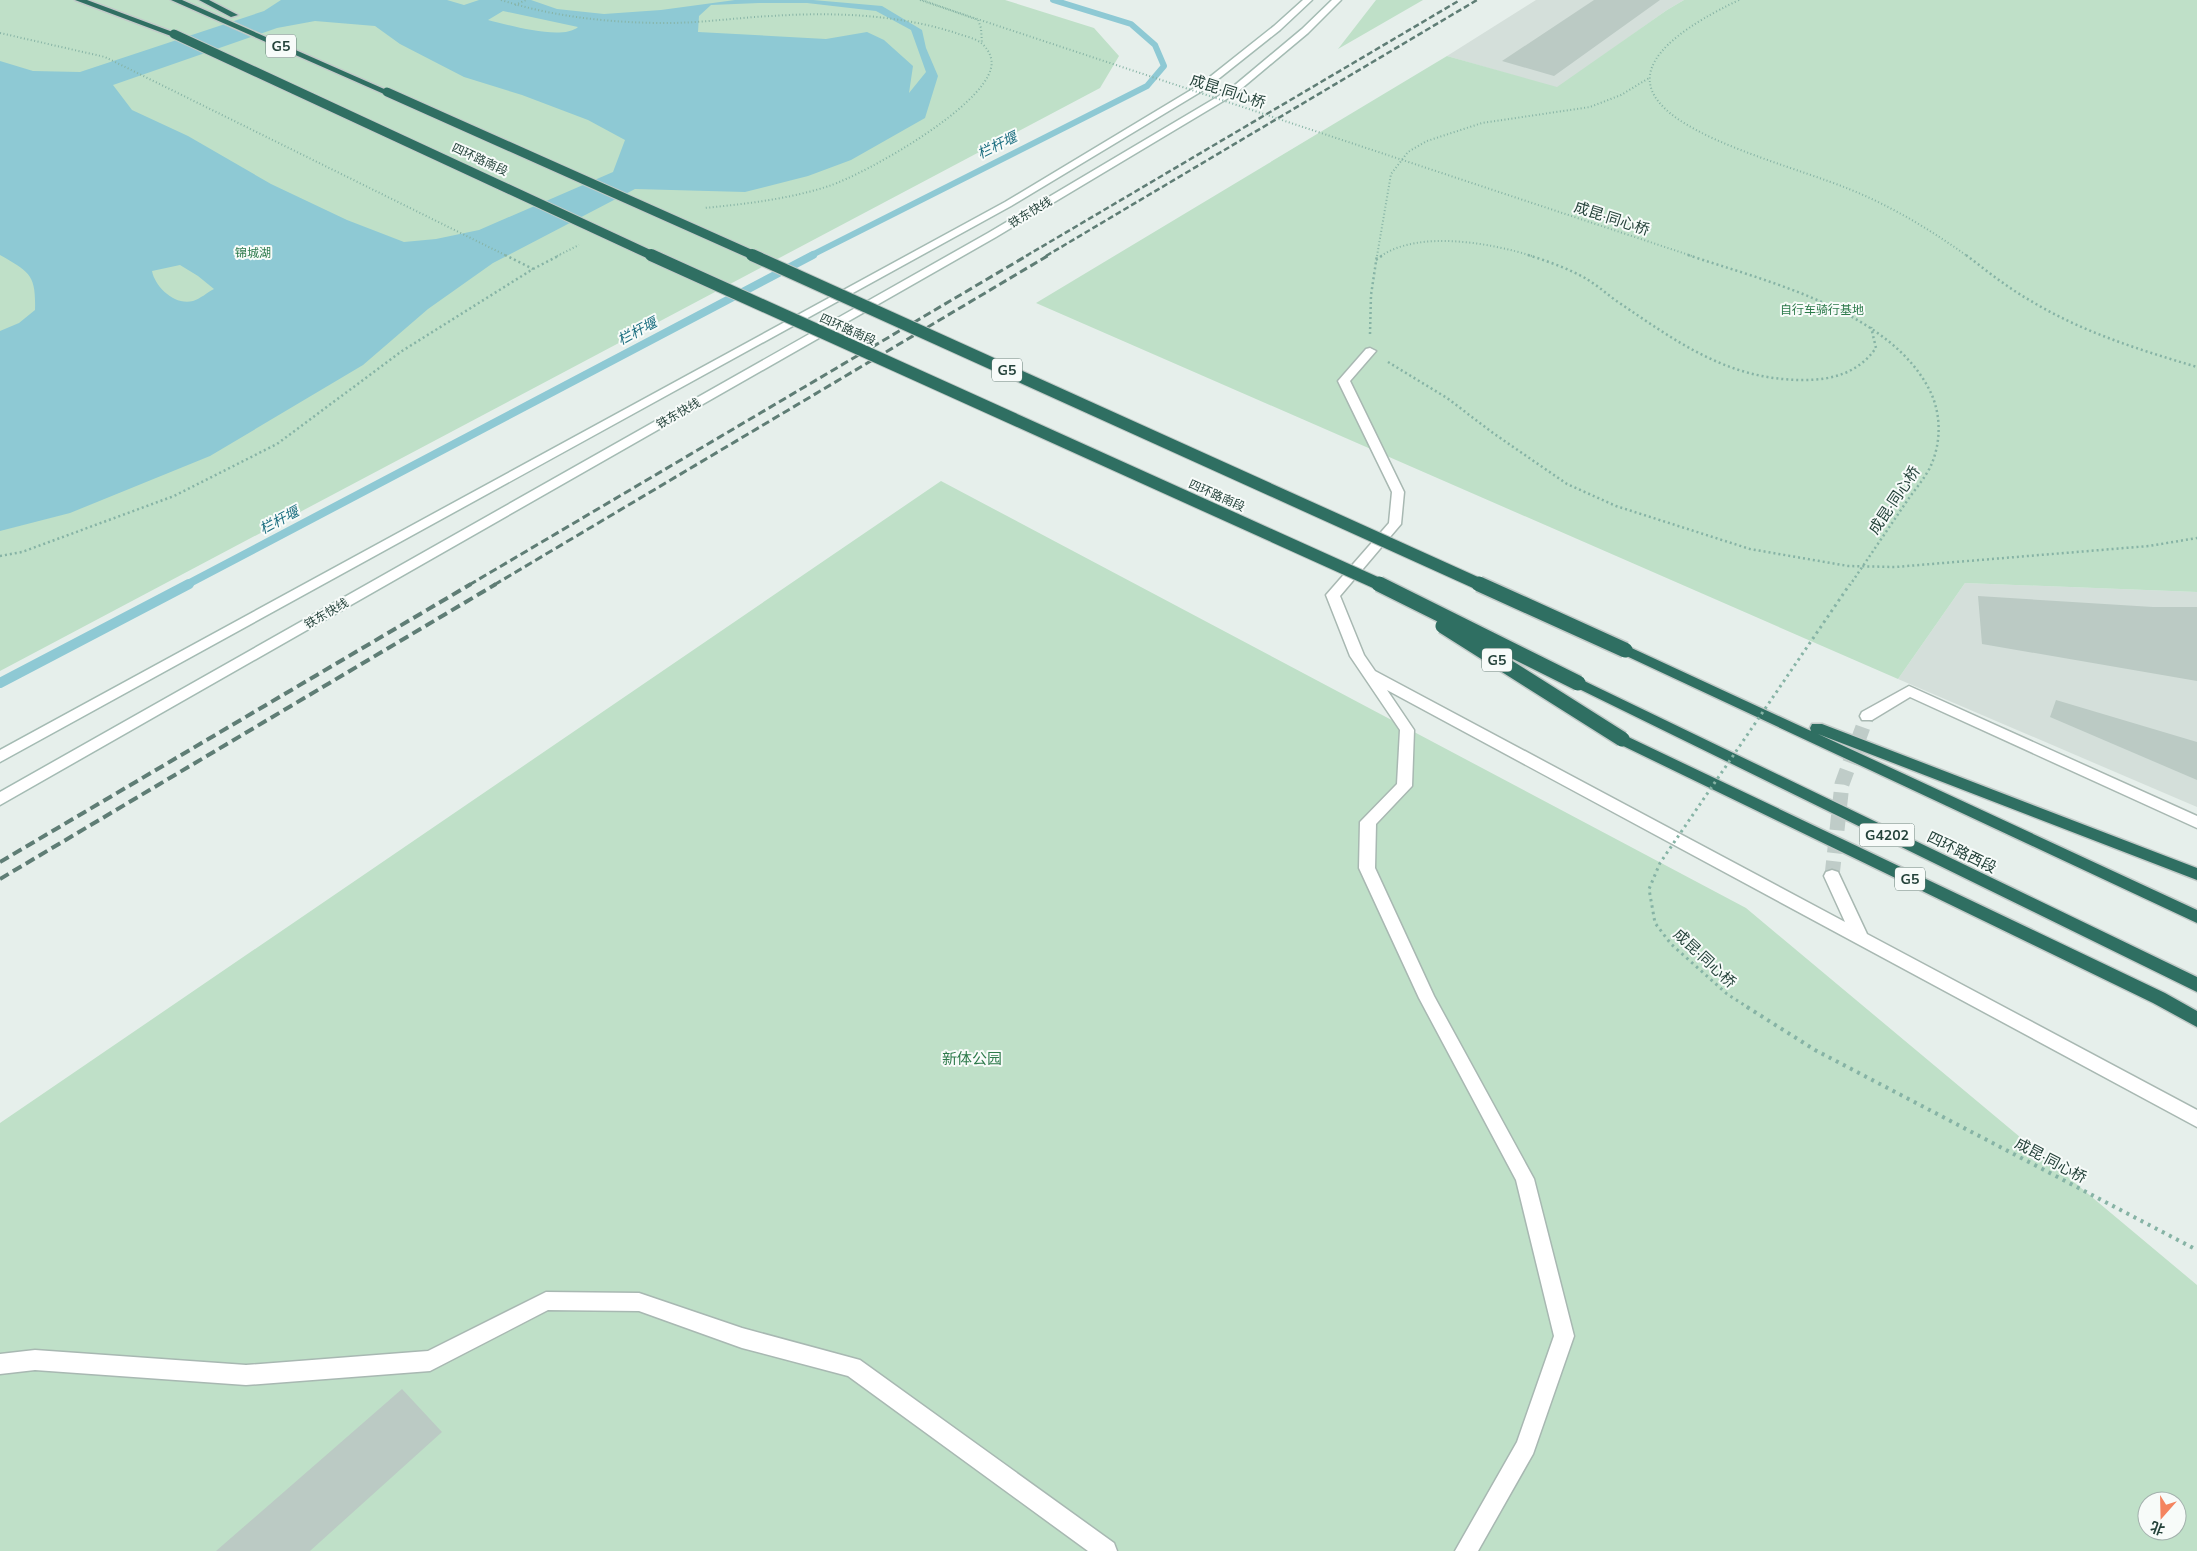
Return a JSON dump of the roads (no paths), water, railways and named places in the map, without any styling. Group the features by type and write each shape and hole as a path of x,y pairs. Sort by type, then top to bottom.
{"highway":[{"path":"79,0 174,34"},
{"name":"四环路南段","path":"105,0 174,34 776,313 1372,581 1578,684"},
{"name":"四环路南段","path":"175,0 387,92 819,285 1697,682"},
{"path":"203,0 387,92"},
{"name":"G5","path":"1372,581 1622,739 2159,998 2197,1019"},
{"path":"1697,682 2197,917"},
{"name":"G5","path":"1697,682 2197,874"},
{"name":"四环路西段","path":"1578,684 2197,985"}],"main road":[{"name":"铁东快线","path":"0,757 1008,204 1204,86 1277,28 1308,0"},
{"name":"铁东快线","path":"0,799 983,240 1232,92 1305,31 1337,0"},
{"path":"1370,351 1344,380 1398,492 1395,524 1333,594 1357,656 1407,730 1404,786 1368,822 1367,868 1427,998 1524,1179 1564,1336 1526,1448 1466,1551"},
{"path":"1369,674 2197,1119"},
{"path":"1867,716 1910,691 2197,822"},
{"path":"1832,876 1860,938"},
{"path":"0,1364 35,1360 246,1375 430,1361 546,1301 638,1302 742,1338 853,1367 1106,1551"}],"water":[{"name":"锦城湖","path":"281,0 447,0 464,5 479,0 531,0 557,9 604,14 661,10 735,0 813,0 882,6 922,30 926,48 938,76 925,118 851,160 808,176 745,192 635,189 493,263 428,309 363,365 210,456 70,513 0,531 0,331 19,323 35,310 35,298 32,282 25,271 0,255 0,61 33,71 80,72 264,11","holes":["807,3 876,11 911,30 926,72 909,93 913,66 884,40 867,32 826,39 698,32 699,16 711,5","503,11 578,27 560,33 534,31 488,20","315,21 375,26 400,44 464,77 522,95 588,120 625,140 613,172 479,230 436,239 404,242 347,220 271,184 188,136 132,110 113,85 277,28","180,265 214,289 193,301 179,301 162,289 152,271"]}],"waterway":[{"name":"栏杆堰","path":"810,256 1147,86 1164,66 1155,45 1131,24 1053,0"},
{"name":"栏杆堰","path":"186,585 813,255"},
{"name":"栏杆堰","path":"0,683 189,584"}],"tunnel":[{"path":"1832,876 1842,784 1867,716"}],"railway":[{"path":"1026,256 1460,0"},
{"path":"1046,256 1477,0"},
{"path":"469,585 1028,255"},
{"path":"494,585 1049,255"},
{"path":"0,862 471,584"},
{"path":"0,879 496,584"}],"park label":[{"name":"自行车骑行基地","path":"1822,309"},
{"name":"新体公园","path":"972,1058"}]}
